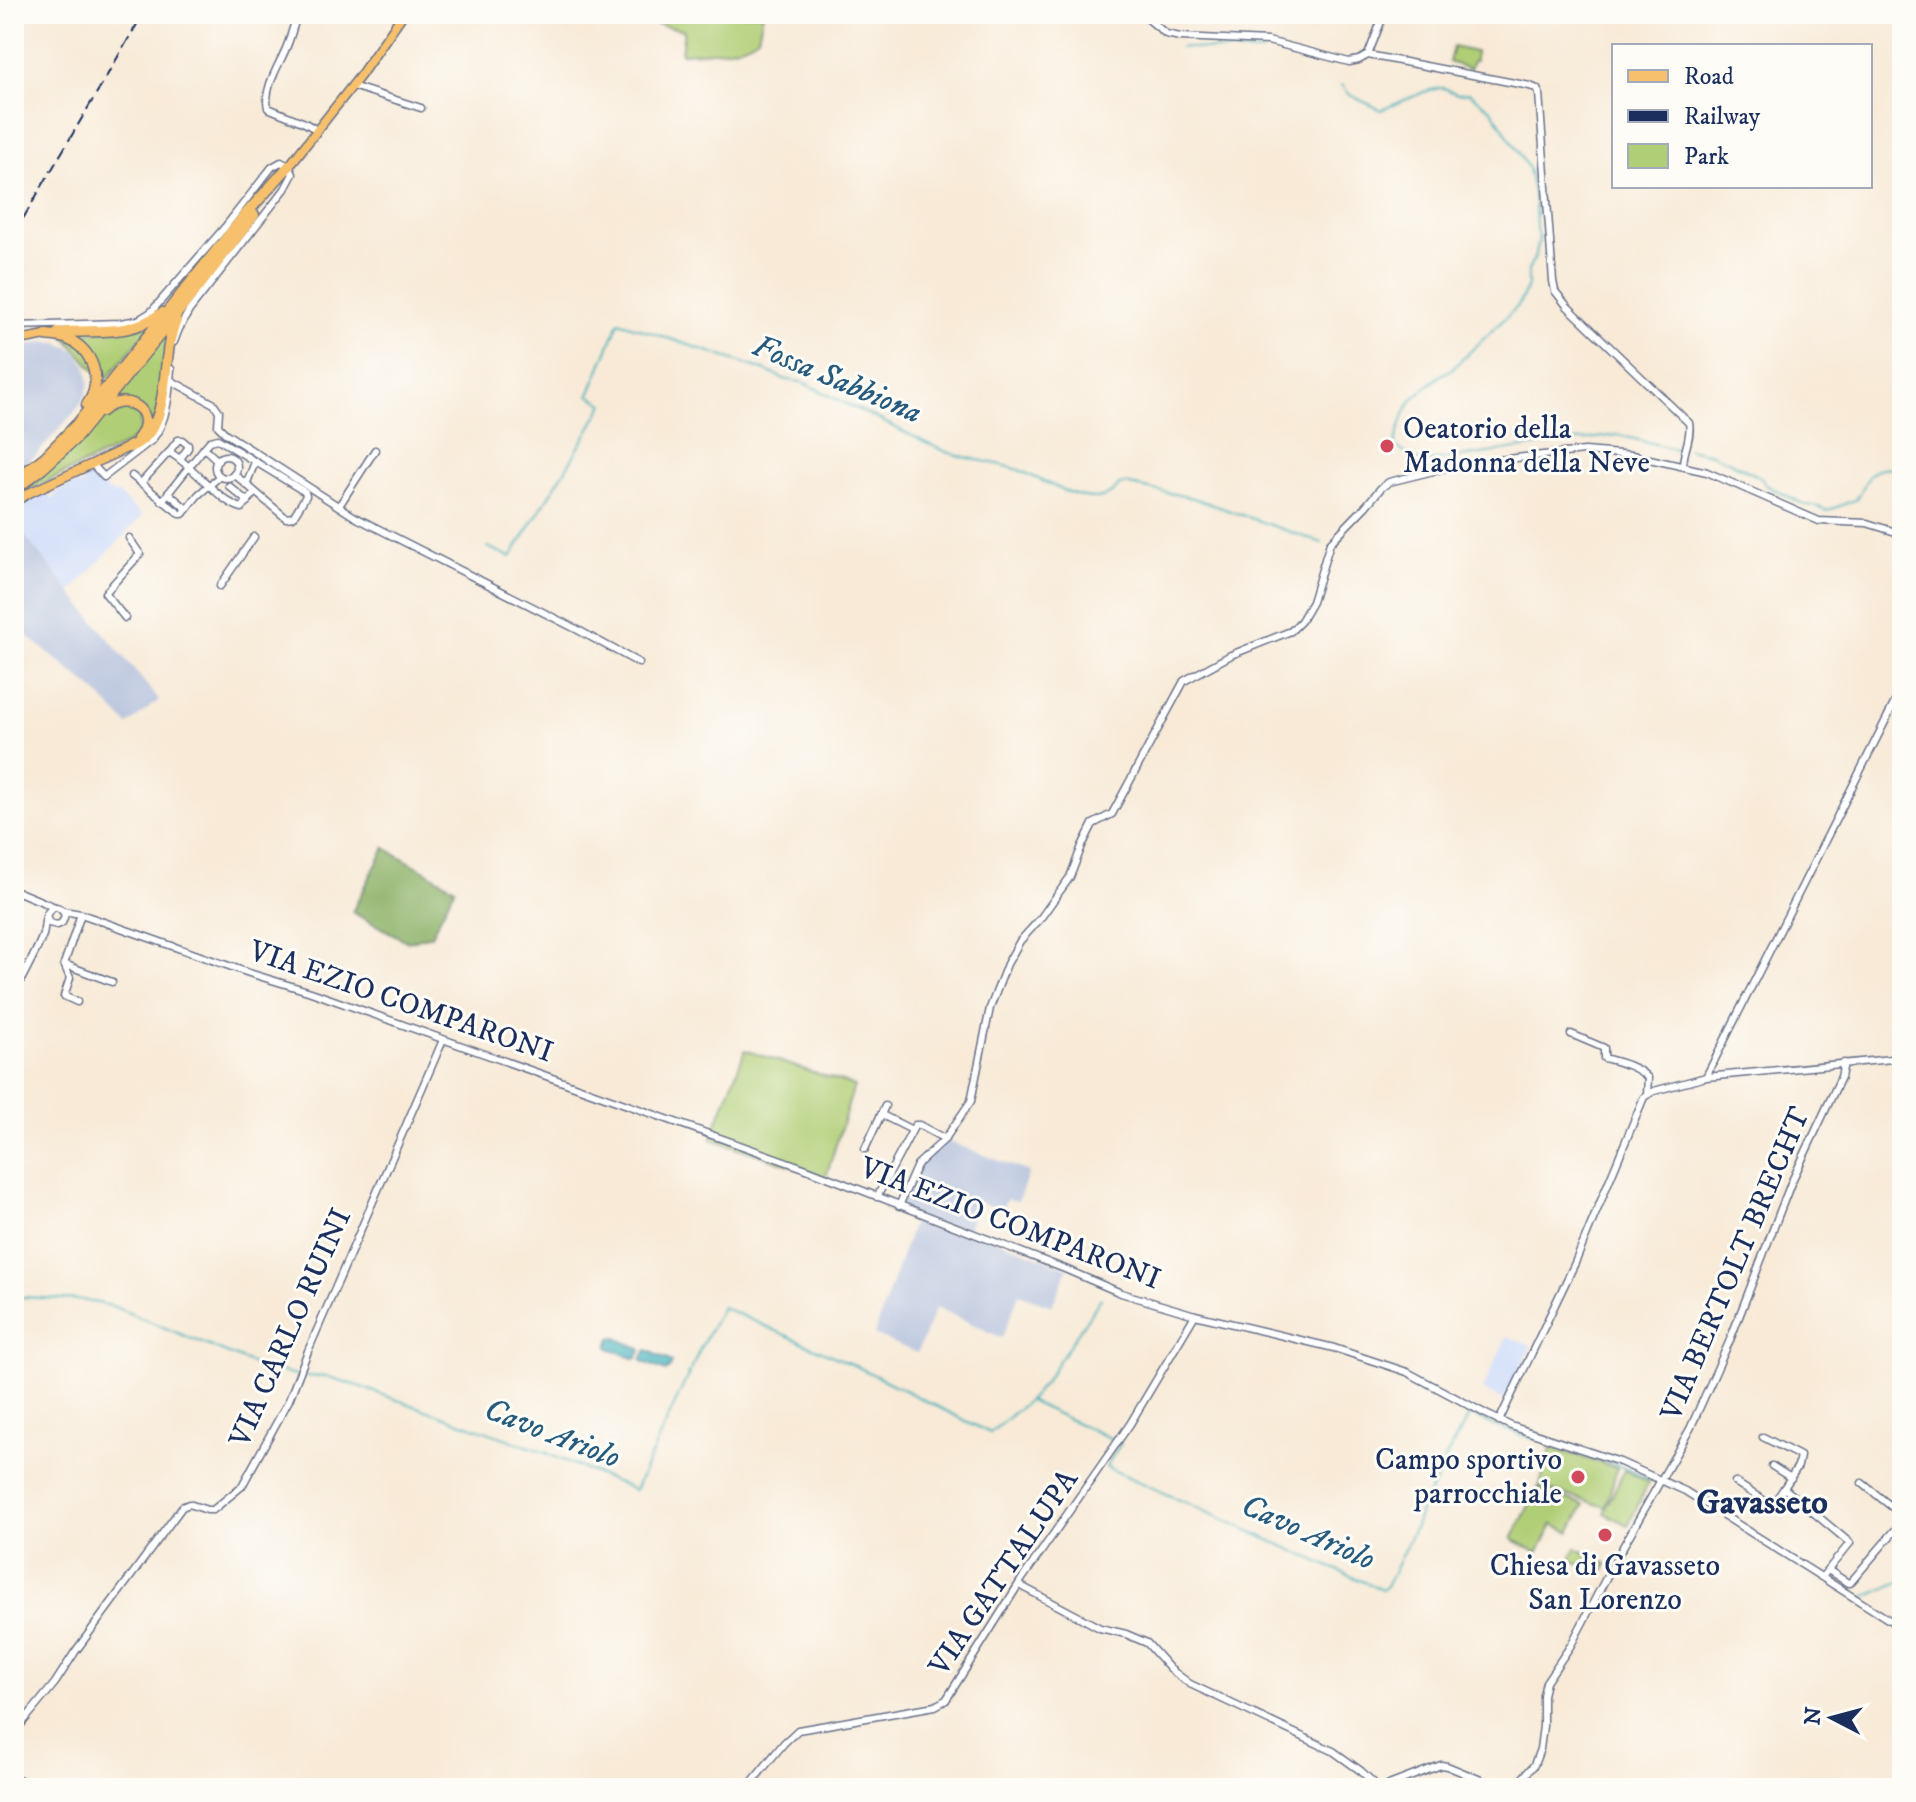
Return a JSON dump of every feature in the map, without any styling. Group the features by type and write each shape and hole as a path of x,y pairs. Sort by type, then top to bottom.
{"highway":[{"path":"76,438 247,225 286,170"},
{"path":"14,481 54,448 87,413 245,215 286,170"},
{"path":"129,447 147,436 158,419 171,333 196,289"},
{"path":"46,335 135,328 173,305"},
{"path":"46,335 63,337 79,345 90,359 95,373 91,400 54,448"},
{"path":"14,490 43,468 110,405 119,402 130,403 141,410 145,424 141,436 129,447"}],"main road":[{"path":"286,170 403,14"},
{"path":"14,341 46,335"},
{"path":"14,502 129,447"}],"street":[{"path":"297,14 266,100 268,108 317,130"},
{"path":"1142,14 1166,34 1268,41 1349,62 1368,55 1384,14"},
{"path":"1368,55 1537,89 1555,291 1596,335 1689,423 1690,433 1684,449 1683,465"},
{"path":"352,86 421,108"},
{"path":"14,326 120,323 145,317 176,285 272,167 281,162 293,174 285,189 184,319 175,340 164,417 158,432 104,477 92,464"},
{"path":"170,380 214,404 219,411 218,426 225,433 339,506 390,536 639,663"},
{"path":"162,501 210,441 218,439 305,492 306,496 297,512 286,518 234,474"},
{"path":"141,483 164,455 171,452 178,440 182,440 188,448 180,459"},
{"path":"204,448 218,461"},
{"path":"339,506 375,450"},
{"path":"233,459 238,451"},
{"path":"899,1206 917,1165 945,1139 971,1101 990,1008 1007,964 1020,941 1070,877 1093,824 1112,814 1184,681 1231,655 1291,631 1312,602 1330,543 1389,482 1458,465 1585,451 1632,455 1707,472 1815,520 1867,523 1902,534"},
{"path":"171,452 238,507 242,508 255,492"},
{"path":"225,456 233,459 237,468 234,474 229,478 220,476 216,467 218,461 225,456"},
{"path":"246,485 255,462"},
{"path":"132,476 183,514 198,495 220,476"},
{"path":"229,486 248,502"},
{"path":"168,493 187,509"},
{"path":"220,586 254,537"},
{"path":"125,618 105,593 140,554 129,538"},
{"path":"1706,1077 1902,688"},
{"path":"14,890 42,902 50,912 78,914 64,964 70,978 64,996 77,1002"},
{"path":"50,912 49,923 57,925"},
{"path":"14,994 43,935 50,912"},
{"path":"43,935 62,923 64,914"},
{"name":"VIA EZIO COMPARONI","path":"78,914 311,992 754,1150 1113,1290 1195,1315 1325,1346 1401,1369 1499,1421 1620,1462 1685,1491 1902,1628"},
{"path":"64,964 112,982"},
{"path":"1499,1421 1575,1263 1647,1094 1648,1078 1643,1072 1604,1058 1604,1048 1571,1034"},
{"name":"VIA CARLO RUINI","path":"14,1733 55,1683 182,1507 189,1504 213,1510 242,1486 277,1425 443,1040"},
{"path":"1647,1094 1706,1077 1902,1058"},
{"name":"VIA BERTOLT BRECHT","path":"1514,1788 1534,1765 1540,1749 1546,1682 1571,1645 1690,1429 1730,1340 1791,1183 1841,1077 1844,1063"},
{"path":"865,1149 885,1106"},
{"path":"882,1115 912,1130"},
{"path":"877,1197 915,1125 945,1139"},
{"name":"VIA GATTALUPA","path":"747,1788 795,1732 943,1703 1019,1585 1130,1424 1195,1315"},
{"path":"1735,1482 1772,1506 1791,1478 1800,1456 1763,1437"},
{"path":"1772,1466 1791,1478"},
{"path":"1862,1483 1902,1515"},
{"path":"1784,1488 1850,1543 1822,1577"},
{"path":"1828,1570 1850,1583 1902,1522"},
{"path":"1019,1585 1100,1628 1147,1643 1170,1669 1190,1684 1326,1747 1380,1788 1441,1765 1500,1788"},
{"path":"14,1777 36,1788"}],"shaded area":[{"path":"43,342 58,343 75,350 87,367 89,383 77,409 38,453 14,473 14,348"},
{"path":"87,474 114,495 117,493 142,516 70,593 14,523 14,509 49,492 51,499 55,493 77,483 79,486 83,484 82,476"},
{"path":"14,523 159,700 128,725 95,691 14,625"},
{"path":"947,1141 1029,1172 1018,1201 1007,1199 1001,1210 977,1201 968,1229 1068,1268 1052,1306 1019,1294 1002,1338 936,1307 917,1353 874,1335 915,1217 896,1210 910,1175"},
{"path":"1507,1336 1531,1346 1505,1400 1482,1390"}],"green space":[{"path":"610,14 763,14 758,37 750,42 721,50 681,53 684,30"},
{"path":"1453,47 1475,52 1475,61 1470,69 1449,62"},
{"path":"152,325 100,387 97,373 64,335"},
{"path":"168,337 158,410 153,424 115,395 162,340"},
{"path":"126,404 140,413 140,432 127,444 37,486 23,489 85,435 103,413"},
{"path":"385,848 455,888 431,935 408,942 352,912"},
{"path":"745,1050 854,1086 826,1177 711,1139"},
{"path":"14,1196 21,1253 14,1350 17,1258"},
{"name":"Campo sportivo parrocchiale","path":"1551,1448 1617,1468 1606,1507 1539,1487"},
{"path":"1624,1470 1649,1482 1628,1525 1604,1513"},
{"path":"1538,1488 1584,1505 1570,1532 1553,1524 1538,1553 1512,1539"},
{"path":"1576,1548 1607,1564 1601,1575 1570,1560"}],"water":[{"path":"614,1337 639,1348 637,1358 609,1348"},
{"path":"647,1350 672,1362 670,1367 666,1371 643,1362 641,1359"}],"waterway":[{"path":"1180,47 1263,52"},
{"path":"1342,85 1350,95 1381,110 1439,88 1457,94 1469,93 1492,110 1528,168 1535,202 1539,240 1528,270 1528,286 1518,306 1453,368 1413,399 1405,412 1394,445 1423,462 1618,435 1681,448"},
{"name":"Fossa Sabbiona","path":"487,547 511,557 572,459 604,404 589,395 619,322 787,380 802,382 940,449 1013,468 1083,497 1097,498 1125,484 1193,498 1322,543"},
{"path":"1688,449 1728,461 1805,505 1827,511 1857,499 1869,477 1878,469 1902,472"},
{"name":"Cavo Ariolo","path":"21,1297 83,1300 112,1306 258,1366 300,1376 329,1377 361,1387 541,1451 635,1490 722,1307 858,1367 990,1433 1044,1383 1101,1298"},
{"name":"Cavo Ariolo","path":"1029,1401 1114,1440"},
{"name":"Cavo Ariolo","path":"1121,1443 1106,1467 1382,1590 1415,1527 1422,1504 1470,1414 1495,1426 1617,1465 1651,1480"},
{"name":"Cavo Ariolo","path":"1863,1598 1902,1581"}],"railway":[{"path":"14,234 143,14"}],"place":[{"name":"Oeatorio della Madonna della Neve","path":"1387,446"},
{"name":"Campo sportivo parrocchiale","path":"1578,1477"},
{"name":"Chiesa di Gavasseto San Lorenzo","path":"1605,1535"}],"district":[{"name":"Gavasseto","path":"1762,1503"}]}
